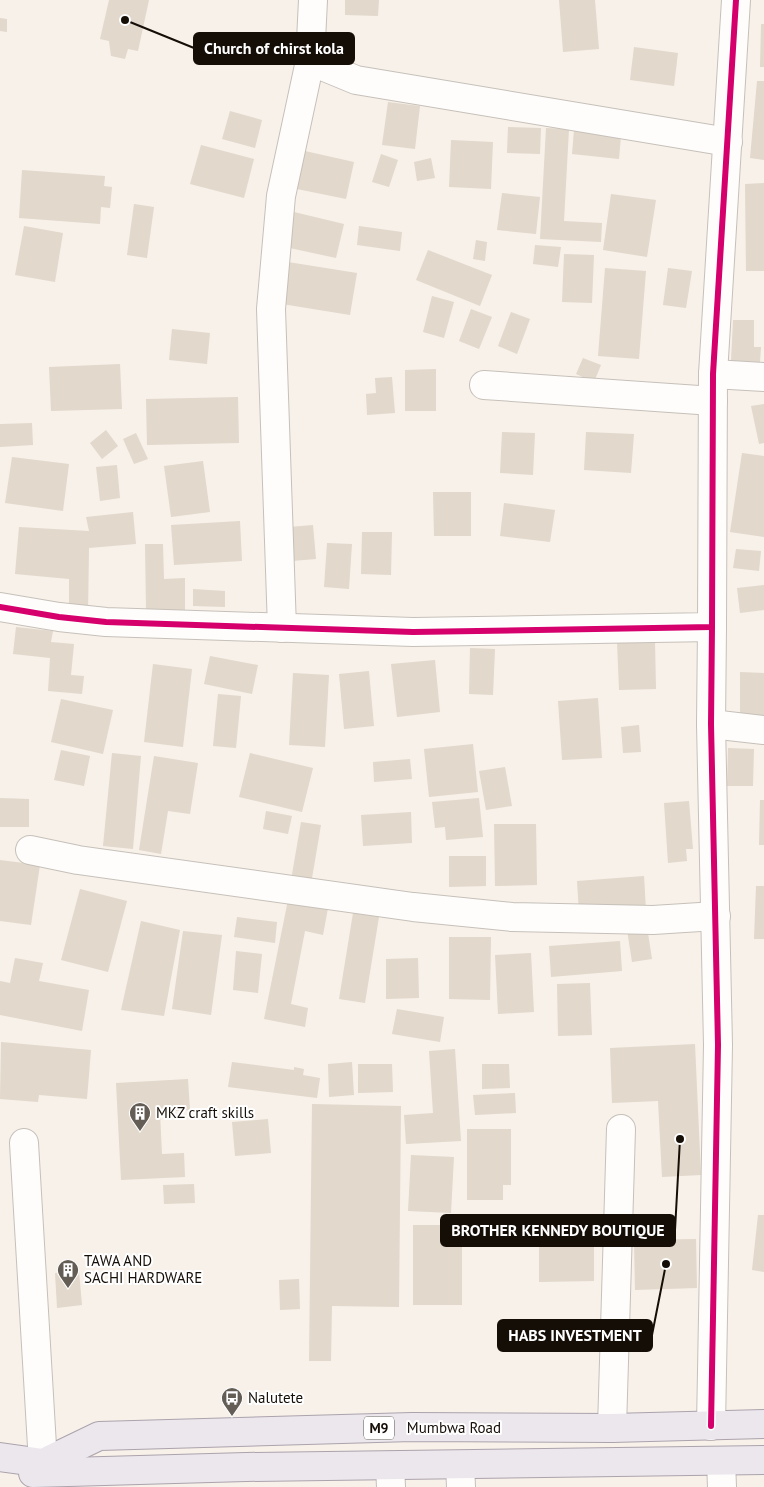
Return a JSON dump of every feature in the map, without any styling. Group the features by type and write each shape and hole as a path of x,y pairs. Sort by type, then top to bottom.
{"main road":[{"name":"Mumbwa Road","path":"43,1463 99,1436 412,1427 612,1428 764,1424"},
{"path":"0,1457 43,1463"},
{"path":"0,1474 246,1467 390,1477 721,1474 764,1460"}],"street":[{"path":"282,628 271,309 280,196 310,61 313,0"},
{"path":"711,1426 718,1045 711,724 713,374 736,0"},
{"path":"310,61 356,80 728,142"},
{"path":"713,374 764,377"},
{"path":"484,385 713,401"},
{"path":"0,608 60,618 106,622 413,632 712,627"},
{"path":"711,724 764,730"},
{"path":"30,850 78,860 412,907 492,915 653,920 716,916"},
{"path":"612,1428 621,1129"},
{"path":"24,1143 43,1463"}],"building":[{"path":"109,0 149,0 138,51 128,49 125,59 111,56 109,41 100,39"},
{"path":"345,0 379,0 378,16 345,15"},
{"path":"559,0 595,0 599,49 563,52"},
{"path":"0,18 7,19 7,32 0,31"},
{"path":"761,24 764,24 764,67 760,67"},
{"path":"634,47 678,53 674,86 630,80"},
{"path":"757,81 764,81 764,160 750,158"},
{"path":"388,102 420,106 415,149 382,145"},
{"path":"230,111 262,120 255,148 222,139"},
{"path":"508,127 541,128 540,154 507,153"},
{"path":"546,128 569,129 564,221 602,223 601,242 540,239"},
{"path":"574,130 621,136 619,159 572,154"},
{"path":"451,140 493,142 491,189 449,187"},
{"path":"201,145 254,159 244,198 190,184"},
{"path":"305,151 354,162 346,199 297,189"},
{"path":"381,154 398,160 389,187 372,182"},
{"path":"431,158 435,178 417,181 414,162"},
{"path":"22,170 105,176 104,186 112,187 110,208 101,207 100,224 19,218"},
{"path":"764,183 764,271 746,271 745,184"},
{"path":"502,193 540,197 536,234 497,230"},
{"path":"611,194 656,200 647,257 603,250"},
{"path":"134,204 154,207 147,258 127,255"},
{"path":"294,212 344,224 336,258 285,247"},
{"path":"24,226 63,233 55,282 15,275"},
{"path":"359,226 402,232 400,251 357,245"},
{"path":"476,240 487,242 485,261 473,259"},
{"path":"535,245 561,247 558,267 533,264"},
{"path":"428,250 492,275 480,306 416,280"},
{"path":"564,254 594,255 592,303 562,302"},
{"path":"288,262 357,273 350,315 282,304"},
{"path":"605,268 646,271 639,359 598,356"},
{"path":"668,268 692,271 686,308 663,305"},
{"path":"432,296 454,302 444,338 423,332"},
{"path":"471,309 492,317 479,349 459,341"},
{"path":"511,312 530,319 517,354 498,346"},
{"path":"733,320 754,320 754,347 761,347 760,362 731,361"},
{"path":"172,329 210,333 207,364 169,360"},
{"path":"583,358 601,365 594,382 576,374"},
{"path":"120,364 122,409 51,411 49,367"},
{"path":"436,369 436,411 405,411 405,370"},
{"path":"392,377 395,413 367,415 366,394 376,393 375,378"},
{"path":"238,397 239,443 147,445 146,399"},
{"path":"764,404 764,443 759,444 751,406"},
{"path":"32,423 33,445 0,447 0,424"},
{"path":"106,430 118,446 102,459 90,443"},
{"path":"502,432 535,433 533,475 500,473"},
{"path":"586,432 634,434 631,473 584,470"},
{"path":"136,433 148,459 134,464 123,439"},
{"path":"742,453 764,456 764,537 730,532"},
{"path":"12,457 69,464 63,511 5,503"},
{"path":"203,461 210,512 171,517 164,466"},
{"path":"117,465 120,498 100,501 96,467"},
{"path":"433,492 471,492 471,536 434,536"},
{"path":"504,503 555,510 550,542 500,536"},
{"path":"133,512 136,544 89,548 88,613 69,613 69,579 15,574 19,527 89,531 86,517"},
{"path":"240,521 242,561 174,565 171,525"},
{"path":"313,525 316,559 292,561 289,527"},
{"path":"362,532 392,532 391,575 361,574"},
{"path":"327,543 352,544 349,589 324,587"},
{"path":"145,544 163,544 164,579 185,578 185,611 146,610"},
{"path":"736,549 761,551 759,571 733,568"},
{"path":"764,585 764,610 740,613 737,588"},
{"path":"193,589 225,591 225,607 193,606"},
{"path":"16,627 53,631 51,642 74,644 71,675 84,676 82,694 48,691 50,658 13,654"},
{"path":"655,641 656,689 619,690 617,642"},
{"path":"470,648 495,649 493,695 469,694"},
{"path":"210,656 258,665 252,694 204,684"},
{"path":"435,660 440,712 397,717 391,664"},
{"path":"153,664 192,669 183,747 144,742"},
{"path":"369,671 374,726 344,729 339,674"},
{"path":"740,672 764,673 764,723 740,723"},
{"path":"293,673 329,675 325,747 289,745"},
{"path":"218,694 241,696 236,748 213,746"},
{"path":"598,698 602,758 562,760 558,701"},
{"path":"61,699 113,710 103,754 51,742"},
{"path":"639,725 641,752 623,753 621,727"},
{"path":"473,744 478,792 429,797 424,749"},
{"path":"728,748 754,749 753,786 727,786"},
{"path":"61,750 90,756 84,786 54,780"},
{"path":"112,753 141,756 133,849 103,846"},
{"path":"250,753 313,768 302,812 239,797"},
{"path":"154,756 198,763 190,814 168,811 161,854 139,850"},
{"path":"410,759 412,779 374,782 373,762"},
{"path":"505,767 512,806 486,810 479,771"},
{"path":"0,798 29,799 29,827 0,827"},
{"path":"479,798 483,837 446,840 445,827 435,828 432,802"},
{"path":"760,800 764,800 764,845 759,845"},
{"path":"689,801 693,849 686,849 687,861 668,863 664,803"},
{"path":"266,811 292,816 288,834 263,829"},
{"path":"411,812 412,843 363,846 361,815"},
{"path":"301,822 321,825 311,884 291,880"},
{"path":"494,824 536,824 537,885 495,886"},
{"path":"449,856 486,856 486,886 449,887"},
{"path":"0,860 40,865 31,925 0,921"},
{"path":"644,876 646,909 579,913 577,881"},
{"path":"756,886 764,886 764,939 754,939"},
{"path":"80,889 127,901 108,972 61,960"},
{"path":"288,900 328,908 323,935 305,931 291,1004 308,1008 305,1027 264,1019"},
{"path":"353,913 379,917 365,1003 339,999"},
{"path":"237,917 277,922 275,943 234,937"},
{"path":"141,921 180,930 164,1016 121,1010"},
{"path":"647,927 652,959 632,962 627,930"},
{"path":"183,931 222,935 211,1015 172,1009"},
{"path":"449,937 491,937 490,1000 449,999"},
{"path":"620,941 622,971 551,977 549,946"},
{"path":"236,951 262,954 258,993 233,990"},
{"path":"531,953 534,1012 498,1014 495,955"},
{"path":"15,958 43,963 39,981 89,990 82,1031 0,1015 0,981 10,983"},
{"path":"418,958 419,998 386,999 386,959"},
{"path":"590,983 592,1035 558,1036 557,984"},
{"path":"397,1009 444,1017 440,1042 392,1034"},
{"path":"1,1042 91,1050 87,1099 39,1095 38,1102 0,1099"},
{"path":"695,1044 701,1175 662,1177 658,1101 612,1103 610,1048"},
{"path":"455,1049 461,1141 406,1144 404,1115 433,1113 429,1051"},
{"path":"232,1062 294,1070 294,1067 304,1069 303,1075 320,1078 317,1098 228,1087"},
{"path":"352,1062 354,1095 329,1097 328,1064"},
{"path":"358,1064 392,1064 393,1092 358,1093"},
{"path":"482,1064 509,1064 510,1088 482,1089"},
{"name":"MKZ craft skills","path":"188,1079 190,1110 160,1112 162,1154 184,1153 185,1177 121,1180 116,1083"},
{"path":"515,1093 516,1113 475,1115 473,1095"},
{"path":"312,1104 401,1106 399,1307 332,1306 331,1361 309,1361"},
{"path":"268,1119 271,1153 235,1156 232,1122"},
{"path":"467,1129 511,1129 511,1185 503,1185 503,1200 467,1200"},
{"path":"411,1155 454,1157 451,1213 408,1211"},
{"path":"194,1184 195,1203 164,1204 163,1185"},
{"path":"758,1215 764,1215 764,1272 752,1270"},
{"path":"413,1225 462,1225 462,1305 413,1305"},
{"path":"594,1233 594,1281 539,1282 539,1234"},
{"path":"696,1239 697,1288 635,1290 634,1240"},
{"name":"TAWA AND SACHI HARDWARE","path":"79,1271 82,1305 57,1308 55,1273"},
{"path":"299,1279 300,1309 280,1310 279,1280"}],"cycle path":[{"path":"0,607 59,617 106,622 413,632 712,627 713,374 736,0"},
{"path":"711,1426 718,1045 711,724 712,627"}],"place":[{"name":"Church of chirst kola","path":"125,20"},
{"name":"MKZ craft skills","path":"140,1132"},
{"name":"BROTHER KENNEDY BOUTIQUE","path":"680,1139"},
{"name":"HABS INVESTMENT","path":"666,1264"},
{"name":"TAWA AND SACHI HARDWARE","path":"68,1289"},
{"name":"Nalutete","path":"232,1417"}]}
